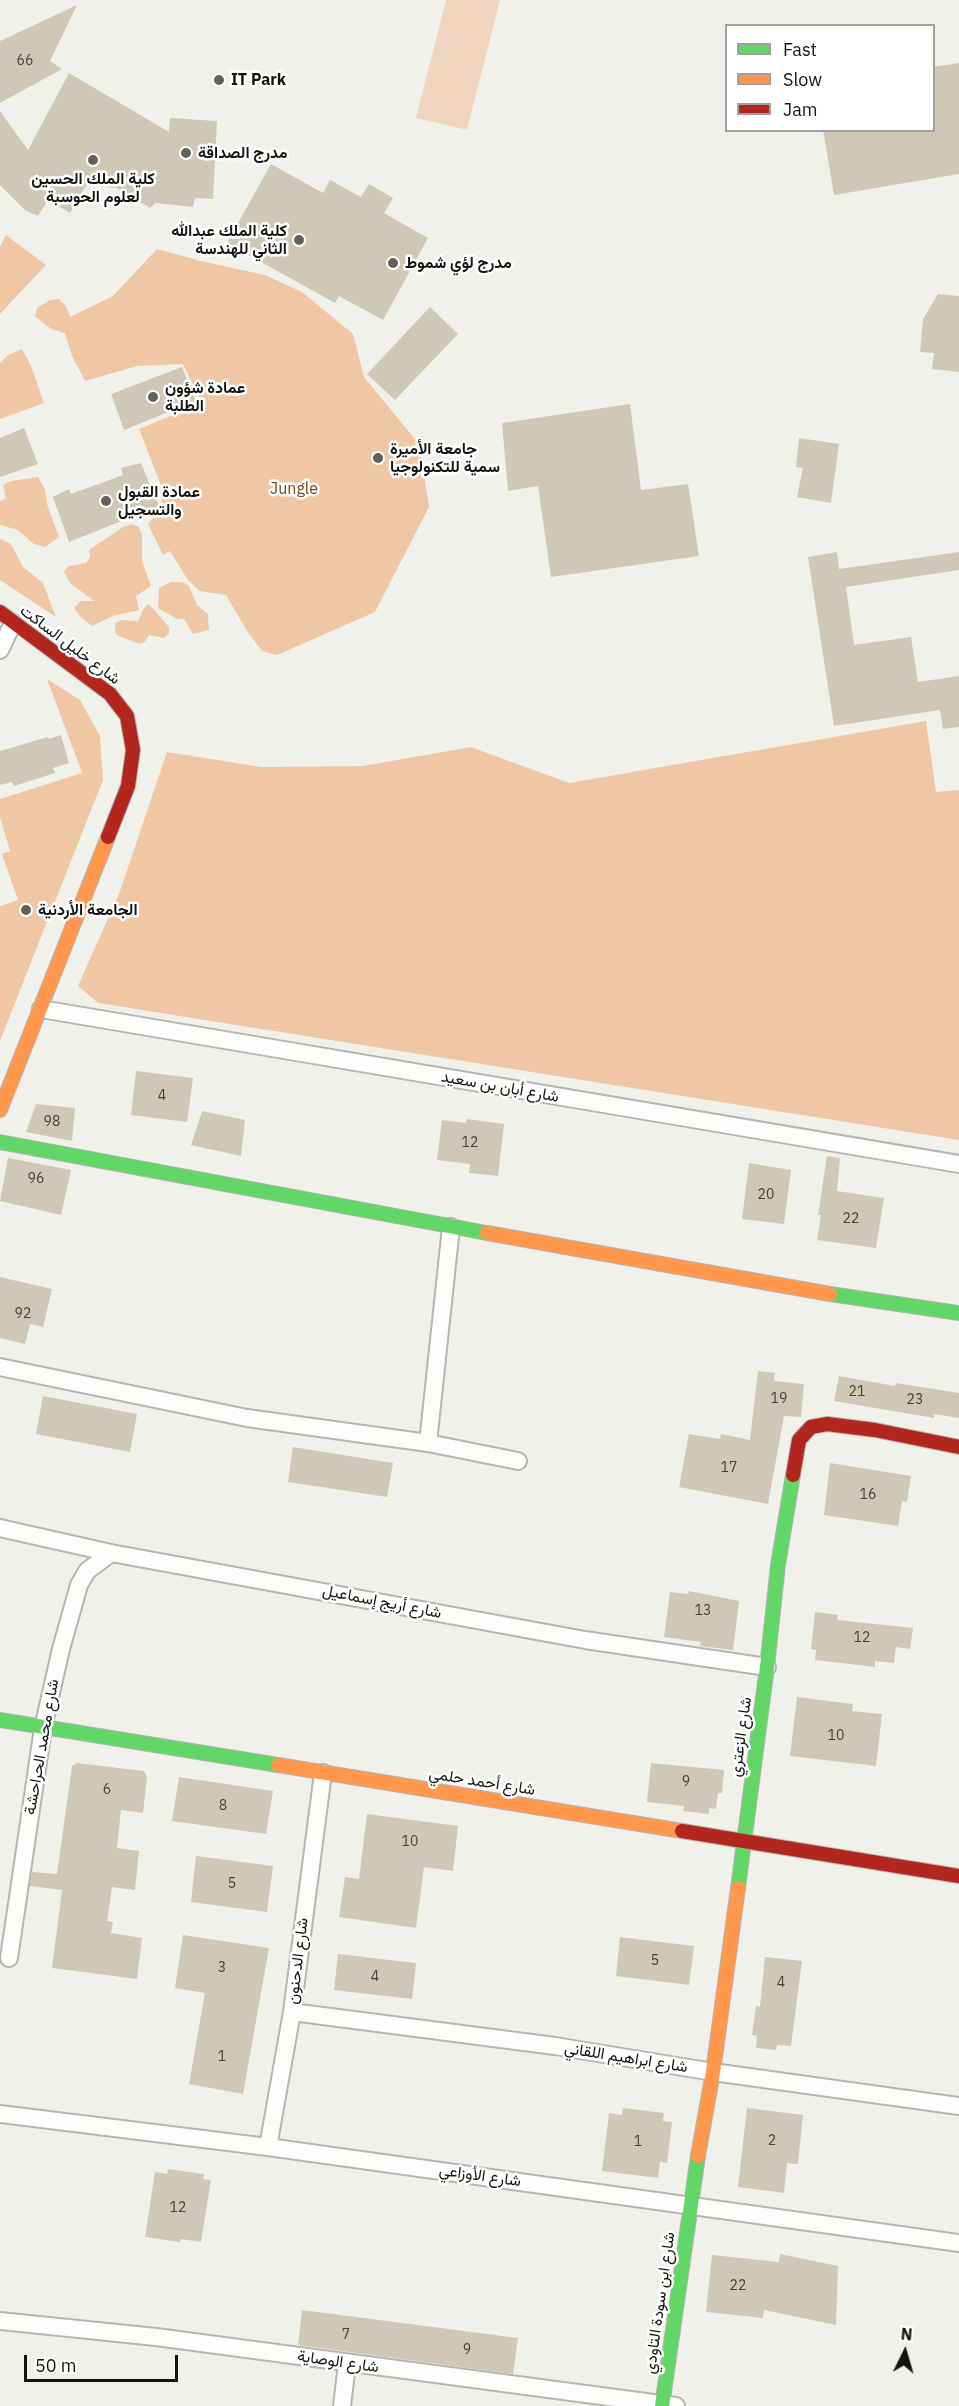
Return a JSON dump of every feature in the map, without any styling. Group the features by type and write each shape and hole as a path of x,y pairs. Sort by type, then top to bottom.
{"street":[{"path":"0,650 6,618"},
{"name":"شارع خليل الساكت","path":"0,1110 42,1009 128,786 133,750 127,716 110,694 6,618"},
{"name":"شارع أبان بن سعيد","path":"42,1009 959,1164"},
{"path":"0,1142 451,1227 835,1295 959,1313"},
{"path":"428,1443 451,1227"},
{"path":"0,1367 247,1418 428,1443 518,1461"},
{"name":"شارع الزعتري","path":"690,2205 713,2072 767,1667 778,1565 799,1440 811,1427 827,1424 875,1430 959,1447"},
{"name":"شارع أريج إسماعيل","path":"0,1528 111,1553 585,1640 767,1667"},
{"name":"شارع محمد الحراحشة","path":"9,1958 43,1728 61,1649 79,1585 87,1571 111,1553"},
{"name":"شارع أحمد حلمي","path":"0,1720 959,1876"},
{"name":"شارع الدحنون","path":"268,2147 292,2012 322,1773"},
{"name":"شارع ابراهيم اللقاني","path":"292,2012 555,2046 713,2072 959,2106"},
{"name":"شارع الأوزاعي","path":"0,2114 268,2147 959,2243"},
{"name":"شارع ابن سودة التاودي","path":"667,2405 690,2205"},
{"name":"شارع الوصاية","path":"0,2321 156,2337 667,2405"},
{"path":"342,2406 347,2364"}],"shaded area":[{"path":"446,0 500,0 467,130 416,118"}],"green space":[{"path":"6,235 46,265 0,314 0,247"},
{"name":"Jungle","path":"157,249 265,275 302,292 353,334 364,377 419,444 429,507 375,612 277,655 262,651 247,631 226,595 200,591 188,580 170,551 163,555 148,524 153,518 161,515 160,493 162,488 139,429 202,403 183,364 137,366 85,381 72,356 65,333 51,329 35,316 37,308 50,300 59,299 66,306 70,317 113,296"},
{"path":"22,349 31,366 44,403 0,419 0,363 8,355"},
{"path":"38,477 45,489 47,504 59,537 45,547 34,544 18,530 0,525 0,501 6,499 3,485 11,481"},
{"path":"132,524 139,527 142,536 142,561 151,586 136,596 139,610 113,616 92,626 74,608 81,601 94,601 70,583 64,571 69,566 86,563 90,557 89,550 123,527"},
{"path":"0,539 11,544 23,567 43,583 56,617 0,580"},
{"path":"171,582 182,582 189,586 197,605 208,614 209,630 193,634 184,619 177,619 158,608 159,588"},
{"path":"149,604 169,627 169,634 164,638 149,635 145,642 139,644 117,635 115,624 121,620 138,621 144,608"},
{"name":"الجامعة الأردنية","path":"47,679 80,700 100,736 103,780 0,1041 0,906 18,900 2,854 10,851 0,817 0,799 82,773"},
{"path":"926,721 936,792 959,790 959,1140 98,1003 78,986 119,894 167,752 261,767 363,766 471,747 569,783"}],"building":[{"path":"77,5 50,61 62,69 0,103 0,41"},
{"path":"959,63 959,174 834,195 823,132 935,132 935,67"},
{"name":"كلية الملك الحسين لعلوم الحوسبة","path":"69,73 169,132 170,118 217,121 213,199 195,198 193,207 155,203 150,208 116,188 88,182 70,213 48,200 38,216 25,210 0,185 0,111 28,150"},
{"name":"كلية الملك عبدالله الثاني للهندسة","path":"271,164 323,193 330,180 361,197 369,184 393,198 384,213 428,238 383,320 339,296 335,303 227,243"},
{"path":"938,294 959,296 959,372 932,369 934,353 920,352 923,319"},
{"path":"430,307 458,334 395,400 367,374"},
{"name":"عمادة شؤون الطلبة","path":"182,367 196,401 124,430 111,394"},
{"path":"630,404 641,490 688,484 699,556 551,577 538,486 508,491 502,423"},
{"path":"24,428 38,464 0,477 0,438"},
{"path":"799,438 839,444 831,503 797,497 803,468 796,467"},
{"name":"عمادة القبول والتسجيل","path":"141,463 159,506 69,542 53,497 69,489 71,494 123,475 121,468"},
{"path":"837,552 839,569 959,552 959,570 846,587 854,645 911,637 918,682 959,676 959,727 943,729 940,710 834,726 808,557"},
{"path":"61,735 69,763 53,768 55,773 14,786 12,782 0,785 0,751"},
{"path":"136,1071 193,1078 187,1122 131,1115"},
{"path":"36,1104 75,1108 72,1141 26,1132"},
{"path":"202,1111 245,1120 241,1156 191,1145"},
{"path":"467,1119 504,1124 498,1176 469,1173 470,1164 437,1160 442,1120 466,1123"},
{"path":"827,1156 840,1158 837,1191 884,1198 876,1248 817,1240 821,1215 818,1215"},
{"path":"8,1158 71,1170 61,1215 0,1201"},
{"path":"749,1163 791,1170 784,1224 742,1219"},
{"path":"0,1277 52,1289 43,1327 30,1324 25,1344 0,1338"},
{"path":"758,1371 775,1373 774,1381 804,1384 801,1417 784,1416 768,1504 679,1487 689,1434 720,1439 721,1434 750,1440"},
{"path":"839,1376 895,1386 896,1383 959,1393 959,1418 934,1414 934,1418 834,1401"},
{"path":"43,1396 137,1414 130,1452 36,1434"},
{"path":"293,1447 393,1463 387,1497 288,1482"},
{"path":"830,1463 911,1476 907,1502 902,1501 898,1526 824,1515"},
{"path":"689,1591 739,1601 733,1650 700,1646 701,1642 664,1637 670,1592 688,1594"},
{"path":"815,1612 838,1615 837,1620 913,1628 910,1649 896,1647 894,1663 875,1661 875,1667 815,1660 816,1650 811,1649"},
{"path":"797,1697 853,1704 852,1711 882,1714 876,1766 790,1756"},
{"path":"77,1763 144,1771 147,1777 143,1813 121,1810 117,1848 139,1851 135,1890 112,1887 107,1921 113,1922 111,1933 142,1938 137,1979 52,1968 62,1890 30,1886 32,1872 57,1874 72,1766"},
{"path":"651,1763 724,1770 722,1793 718,1793 716,1809 709,1808 709,1814 683,1811 684,1806 647,1802"},
{"path":"179,1777 273,1791 266,1834 172,1821"},
{"path":"367,1814 458,1826 453,1871 424,1867 416,1928 339,1917 345,1877 359,1879"},
{"path":"196,1856 273,1866 267,1912 191,1902"},
{"path":"183,1935 269,1948 243,2094 189,2084 205,1993 175,1988"},
{"path":"620,1937 694,1946 689,1985 616,1976"},
{"path":"338,1954 416,1963 412,1999 334,1990"},
{"path":"765,1957 802,1961 791,2046 777,2045 776,2050 756,2048 757,2036 752,2035 756,2006 760,2007"},
{"path":"623,2108 664,2113 663,2121 672,2122 667,2163 660,2162 658,2178 602,2171 609,2113 622,2115"},
{"path":"747,2108 803,2115 798,2164 787,2163 784,2193 738,2187"},
{"path":"168,2169 204,2174 203,2179 211,2180 201,2242 181,2239 180,2242 145,2237 155,2172 167,2174"},
{"path":"780,2254 838,2266 836,2325 764,2310 763,2318 706,2312 712,2255 779,2262"},
{"path":"302,2310 518,2338 513,2374 298,2345"}],"traffic: fast":[{"path":"0,1142 487,1233"},
{"path":"830,1294 959,1313"},
{"path":"738,1888 778,1565 793,1475"},
{"path":"0,1720 278,1765"},
{"path":"662,2406 698,2156"}],"traffic: slow":[{"path":"0,1110 108,837"},
{"path":"487,1233 830,1294"},
{"path":"278,1765 682,1831"},
{"path":"698,2156 713,2072 738,1888"}],"traffic: jam":[{"path":"0,612 110,694 127,716 133,750 128,786 108,837"},
{"path":"793,1475 799,1440 811,1427 827,1424 875,1430 959,1447"},
{"path":"682,1831 959,1876"}],"place":[{"name":"IT Park","path":"219,80"},
{"name":"مدرج الصداقة","path":"186,153"},
{"name":"كلية الملك الحسين لعلوم الحوسبة","path":"93,160"},
{"name":"كلية الملك عبدالله الثاني للهندسة","path":"299,240"},
{"name":"مدرج لؤي شموط","path":"393,263"},
{"name":"عمادة شؤون الطلبة","path":"153,397"},
{"name":"جامعة الأميرة سمية للتكنولوجيا","path":"378,458"},
{"name":"عمادة القبول والتسجيل","path":"106,501"},
{"name":"الجامعة الأردنية","path":"26,910"}]}
